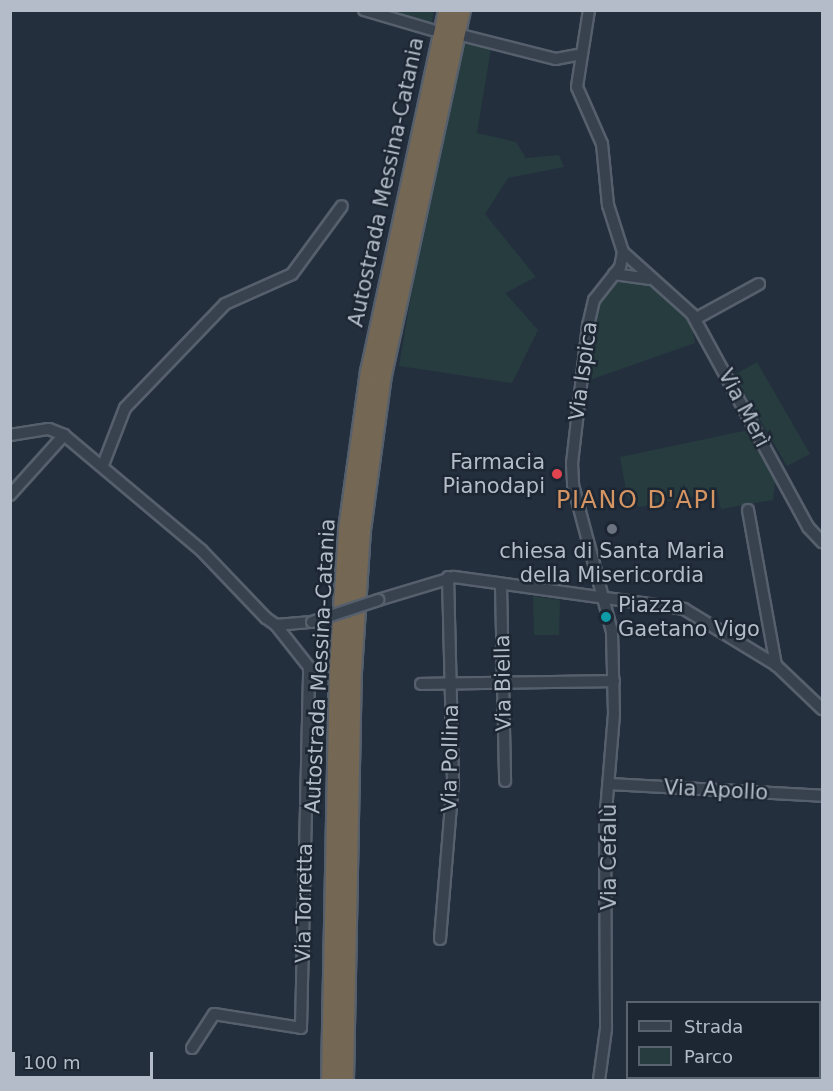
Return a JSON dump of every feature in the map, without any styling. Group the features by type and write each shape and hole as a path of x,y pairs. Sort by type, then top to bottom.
{"highway":[{"name":"Autostrada Messina-Catania","path":"330,1080 338,670 347,530 369,372 447,10"},
{"name":"Autostrada Messina-Catania","path":"345,1080 353,672 362,530 383,375 462,10"}],"street":[{"path":"364,10 432,30"},
{"name":"Via Ispica","path":"589,10 577,55 575,74 602,144 608,205 623,252 617,271 594,300 588,325 572,463 579,509 608,602 612,632"},
{"path":"465,36 556,60 575,74"},
{"path":"556,60 577,55"},
{"path":"103,465 125,408 225,304 292,274 342,206"},
{"path":"623,252 641,271"},
{"path":"617,271 641,271"},
{"path":"617,271 657,282"},
{"name":"Via Merì","path":"641,271 657,282 694,319 808,527 822,542"},
{"path":"694,319 759,284"},
{"name":"Via Torretta","path":"10,435 49,429 64,435 103,465 201,550 276,625 309,667 301,1028 214,1014 192,1048"},
{"path":"10,495 64,435"},
{"path":"748,510 776,665"},
{"path":"276,625 312,622 448,577 608,602 684,609 776,665 822,709"},
{"name":"Via Pollina","path":"440,939 453,781 448,577"},
{"name":"Via Biella","path":"501,585 505,781"},
{"name":"Via Cefalù","path":"599,1080 606,1029 614,681 612,632"},
{"path":"421,684 614,681"},
{"name":"Via Apollo","path":"610,784 822,796"}],"green space":[{"path":"379,11 434,11 431,25"},
{"path":"463,41 491,49 477,133 516,142 526,158 559,155 564,167 508,178 485,214 536,277 505,293 538,330 512,383 399,366 435,155"},
{"path":"617,279 656,285 690,317 695,343 584,382 600,297"},
{"path":"757,362 810,454 787,466 734,375"},
{"path":"753,429 776,474 773,500 721,509 717,492 639,507 627,496 620,457"},
{"path":"533,596 560,600 559,635 534,635"}],"place":[{"name":"Farmacia Pianodapi","path":"557,474"},
{"name":"chiesa di Santa Maria della Misericordia","path":"612,529"},
{"name":"Piazza Gaetano Vigo","path":"606,617"}],"district":[{"name":"PIANO D'API","path":"637,501"}]}
